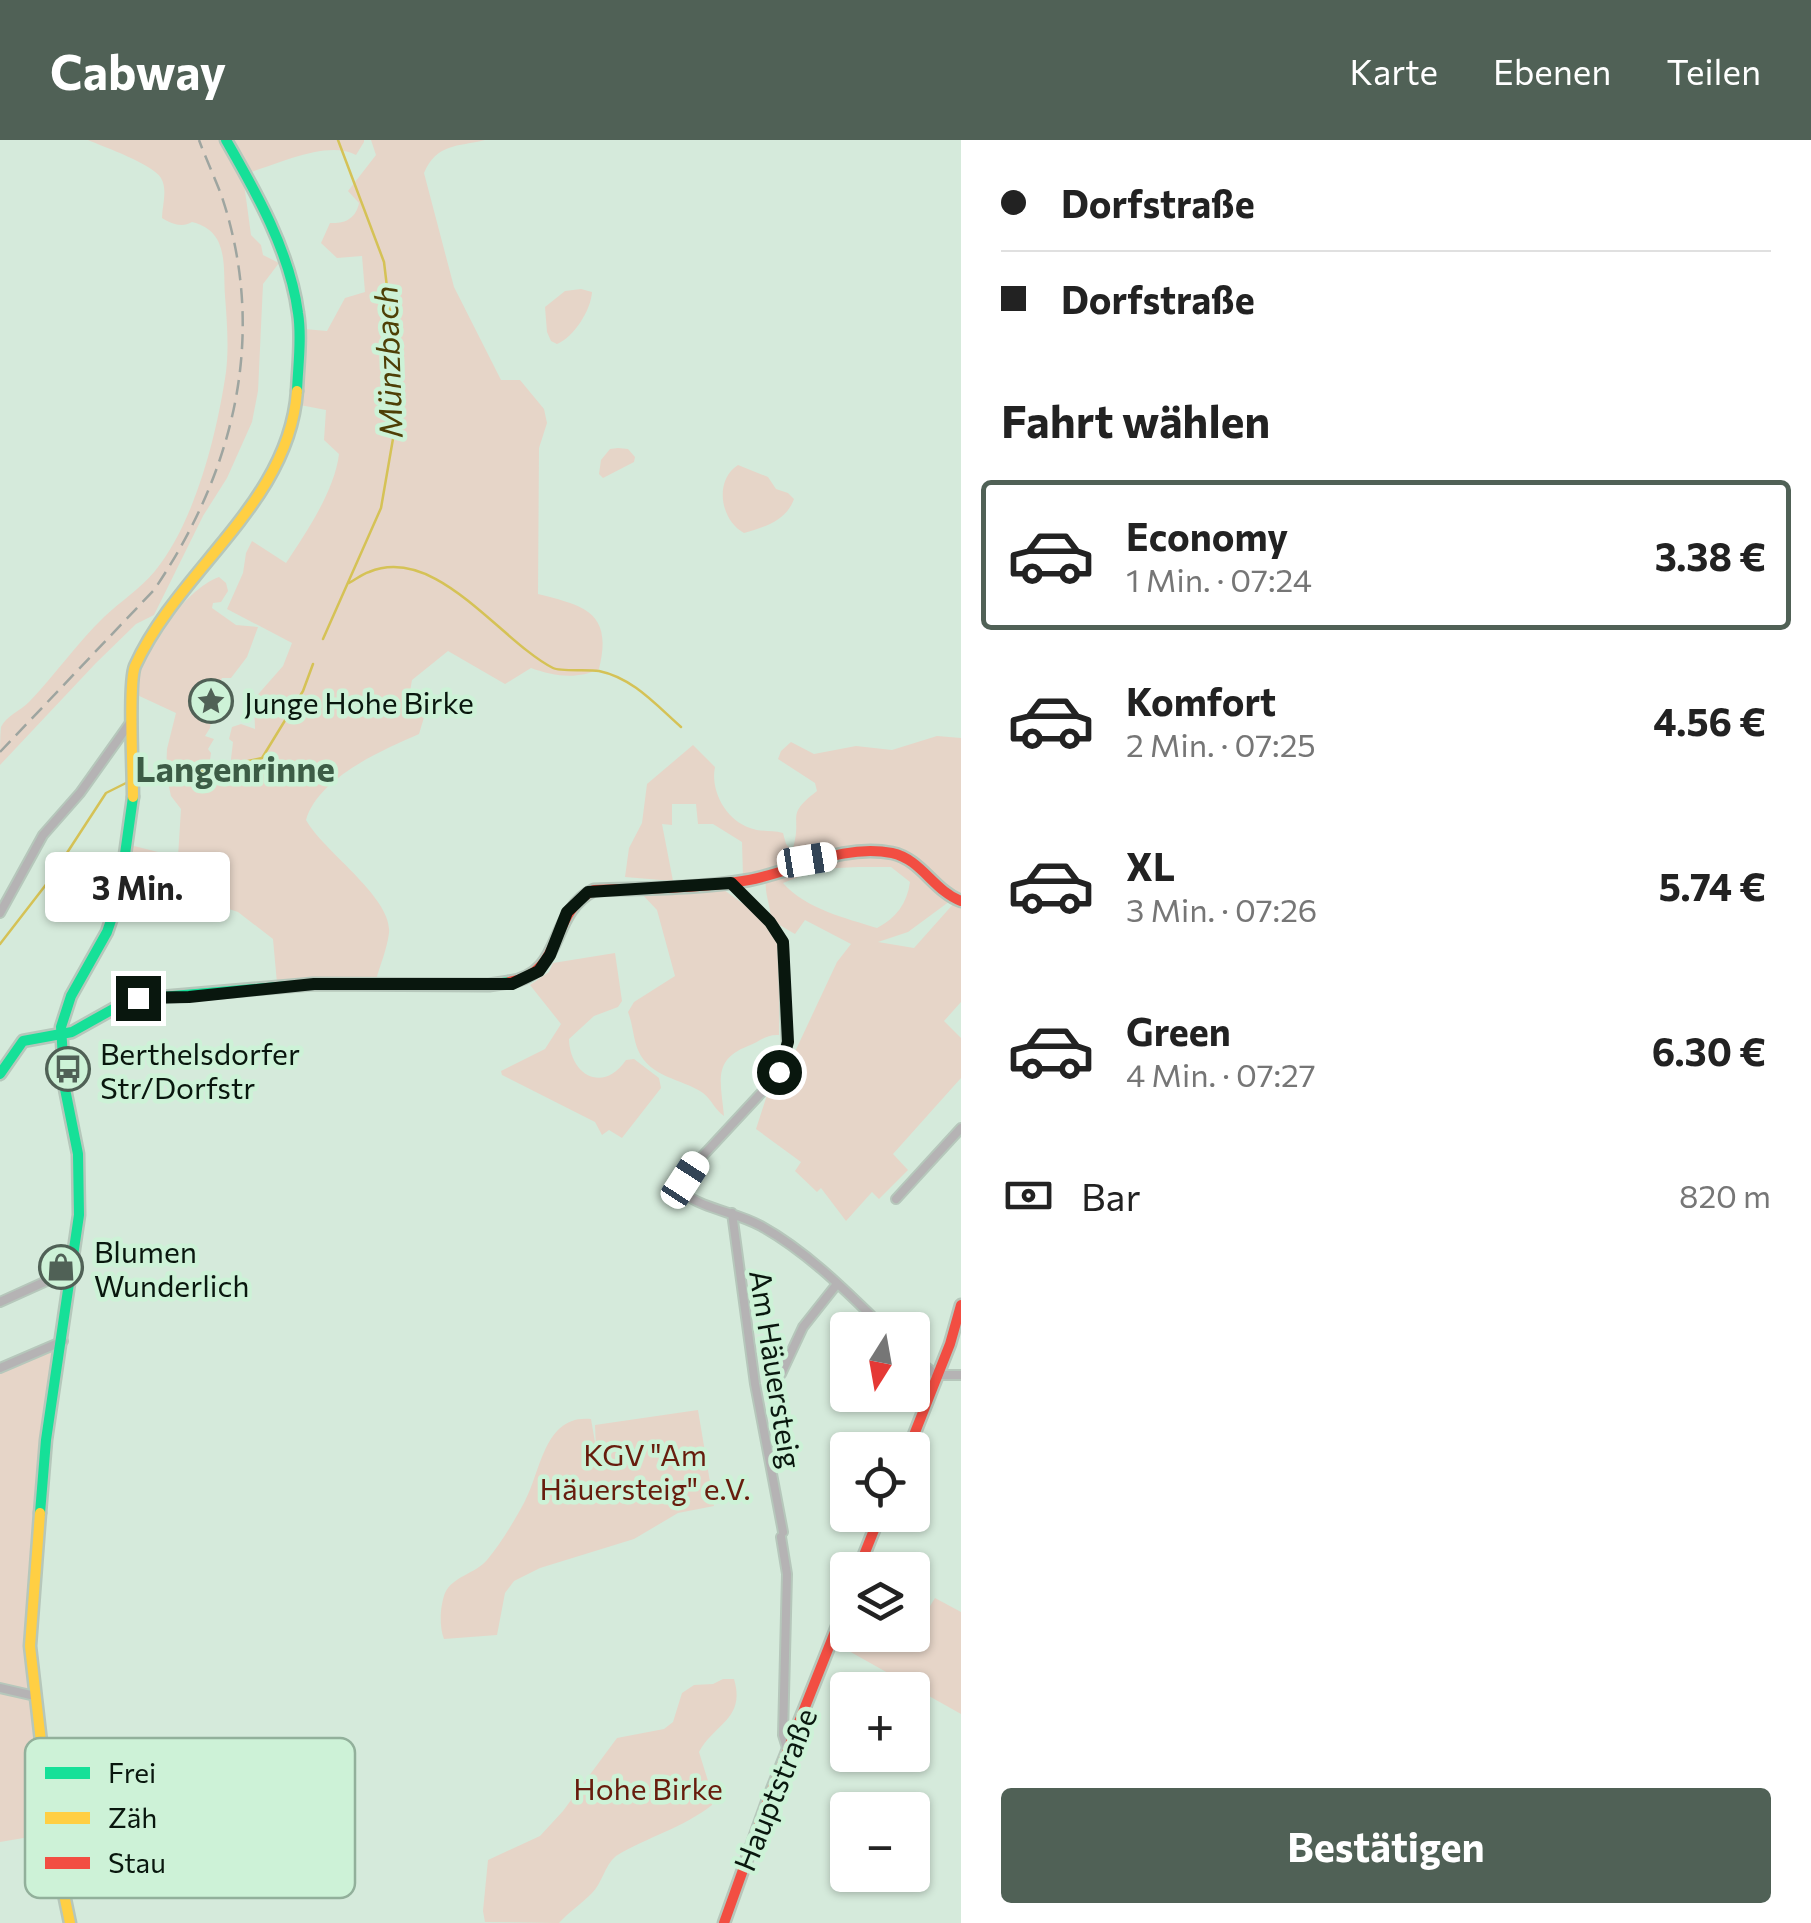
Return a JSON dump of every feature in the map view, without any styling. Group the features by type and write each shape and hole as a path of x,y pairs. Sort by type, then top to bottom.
{"street":[{"path":"41,1738 30,1628 46,1440 79,1215 78,1154 65,1088 62,1034 70,996 107,932 119,898 133,795 130,682 137,660 269,480 287,448 296,406 299,339 293,287 226,140"},
{"path":"0,913 43,835 80,793 132,720"},
{"path":"0,1074 24,1041 62,1034 138,998 189,997 314,984 512,984 539,971 550,955 567,912 588,892 731,883 807,860 870,851 897,854 922,870 954,900 961,901"},
{"path":"731,883 770,922 783,942 788,1042 784,1062 775,1078 697,1162 683,1193 761,1226 786,1242 867,1312"},
{"path":"896,1199 961,1128"},
{"name":"Am Häuersteig","path":"732,1213 755,1384 787,1574 783,1735 788,1750"},
{"path":"0,1302 51,1279 72,1278"},
{"path":"781,1374 803,1327 838,1284"},
{"path":"915,1432 961,1306"},
{"path":"0,1368 63,1341"},
{"path":"930,1371 936,1376 961,1375"},
{"name":"Hauptstraße","path":"724,1923 755,1828 830,1644"},
{"path":"0,1688 36,1696"},
{"path":"65,1898 70,1923"}],"green space":[{"path":"88,140 223,140 243,176 251,235 261,245 263,255 279,263 263,284 258,391 252,422 227,478 203,516 154,615 136,624 0,765 3,723 29,702 85,637 149,577 169,551 202,476 226,372 224,273 218,241 204,226 192,222 177,225 162,218 161,178 139,162"},
{"path":"229,140 364,142 356,155 319,151 251,172"},
{"path":"371,140 485,140 442,151 424,173 454,287 501,380 520,380 544,409 547,423 539,448 538,594 582,608 591,615 602,635 602,650 599,669 591,672 565,676 531,668 505,684 448,651 412,680 409,697 425,714 419,734 370,757 337,779 313,805 306,820 369,890 387,919 388,939 376,980 277,983 273,939 238,912 126,875 130,845 178,857 181,809 171,796 166,774 167,749 176,713 135,694 143,662 164,626 192,595 219,577 228,591 212,608 236,625 258,627 247,657 231,678 222,678 217,688 220,696 205,736 214,739 208,749 208,775 234,769 233,742 229,739 232,727 241,724 255,729 254,699 283,666 292,643 227,609 252,541 286,563 332,482 339,454 324,440 326,410 300,405 304,329 327,331 345,298 365,292 362,256 337,258 321,243 330,223 340,223 355,213 359,203 348,191 376,155"},
{"path":"565,291 592,292 585,315 563,340 557,344 551,341 545,307"},
{"path":"610,449 628,449 635,457 634,462 603,478 599,474 601,460"},
{"path":"738,465 768,477 776,489 794,499 780,518 744,533 730,519 723,500 725,480"},
{"path":"937,736 961,738 961,897 940,888 923,869 869,850 792,863 743,877 742,842 713,824 698,824 696,804 672,804 672,825 662,824 673,881 625,877 629,848 642,823 647,784 693,745 715,767 715,786 727,812 750,828 783,833 792,851 797,812 817,791 815,783 778,759 791,742 814,754 856,746 892,750"},
{"path":"884,856 910,865 950,901 908,932 878,942 914,948 955,902 961,908 961,1002 944,1021 961,1038 961,1078 893,1154 908,1170 879,1199 872,1192 846,1221 821,1188 817,1192 795,1171 801,1162 756,1129 767,1095 793,1056 837,962 851,944 805,920 795,934 771,920 766,879 808,862","holes":["891,867 910,882 900,909 877,928 814,906 783,883 818,869"]},
{"path":"720,887 753,911 780,943 779,1035 737,1052 724,1065 724,1116 703,1093 658,1072 643,1059 628,1012 634,1002 675,976 657,910 640,892"},
{"path":"615,953 622,1001 618,1007 594,1016 569,1039 575,1062 589,1076 608,1076 626,1060 634,1059 659,1078 661,1088 622,1138 609,1130 602,1135 595,1122 502,1075 501,1071 545,1049 561,1024 530,985 549,972 553,963"},
{"path":"58,1346 31,1535 26,1656 36,1738 25,1738 25,1838 0,1842 0,1372"},
{"name":"KGV \"Am Häuersteig\" e.V.","path":"698,1410 714,1506 678,1513 634,1539 540,1568 514,1581 505,1593 497,1635 444,1639 441,1616 445,1593 453,1583 482,1565 497,1546 525,1501 546,1447 563,1426 591,1419 596,1448 595,1425"},
{"path":"935,1598 961,1612 961,1714 930,1697 930,1672 886,1672 851,1652 930,1652 930,1606"},
{"name":"Hohe Birke","path":"734,1679 736,1703 727,1720 699,1752 712,1805 616,1856 596,1889 559,1923 485,1922 488,1860 540,1836 617,1738 664,1729 673,1722 682,1693 694,1685"}],"waterway":[{"name":"Münzbach","path":"323,639 381,508 394,433 394,346 384,262 338,140"},
{"path":"349,583 366,573 394,567 419,571 466,599 553,668 599,671 623,680 681,727"},
{"name":"Münzbach","path":"138,780 262,758 303,691 313,664"},
{"name":"Münzbach","path":"0,944 48,882 106,793 128,782"}],"railway":[{"path":"0,752 154,590 182,545 223,450 242,351 242,300 236,249 222,197 199,140"}],"traffic: fast":[{"path":"226,140 260,202 288,268 299,322 297,391"},
{"path":"40,1513 46,1440 79,1215 78,1154 65,1089 61,1027 71,996 107,932 119,897 133,797"},
{"path":"0,1074 23,1041 72,1032 138,999 313,984 509,982"}],"traffic: slow":[{"path":"133,797 131,708 135,666 154,631 254,502 290,431 297,391"},
{"path":"40,1513 30,1646 41,1738"},
{"path":"65,1898 70,1923"}],"traffic: jam":[{"path":"509,982 527,977 539,967 569,913 594,890 730,883 838,855 874,851 902,856 961,901"},
{"path":"915,1432 961,1305"},
{"path":"865,1552 873,1532"},
{"path":"724,1923 830,1644"}],"place":[{"name":"Junge Hohe Birke","path":"211,701"},
{"name":"Berthelsdorfer Str/Dorfstr","path":"68,1069"},
{"name":"Blumen Wunderlich","path":"61,1267"}],"district":[{"name":"Langenrinne","path":"235,767"}],"route":[{"path":"138,998 189,997 314,984 512,984 539,971 550,955 567,912 588,892 731,883 779,933 786,953 788,1051 779,1072"}]}
